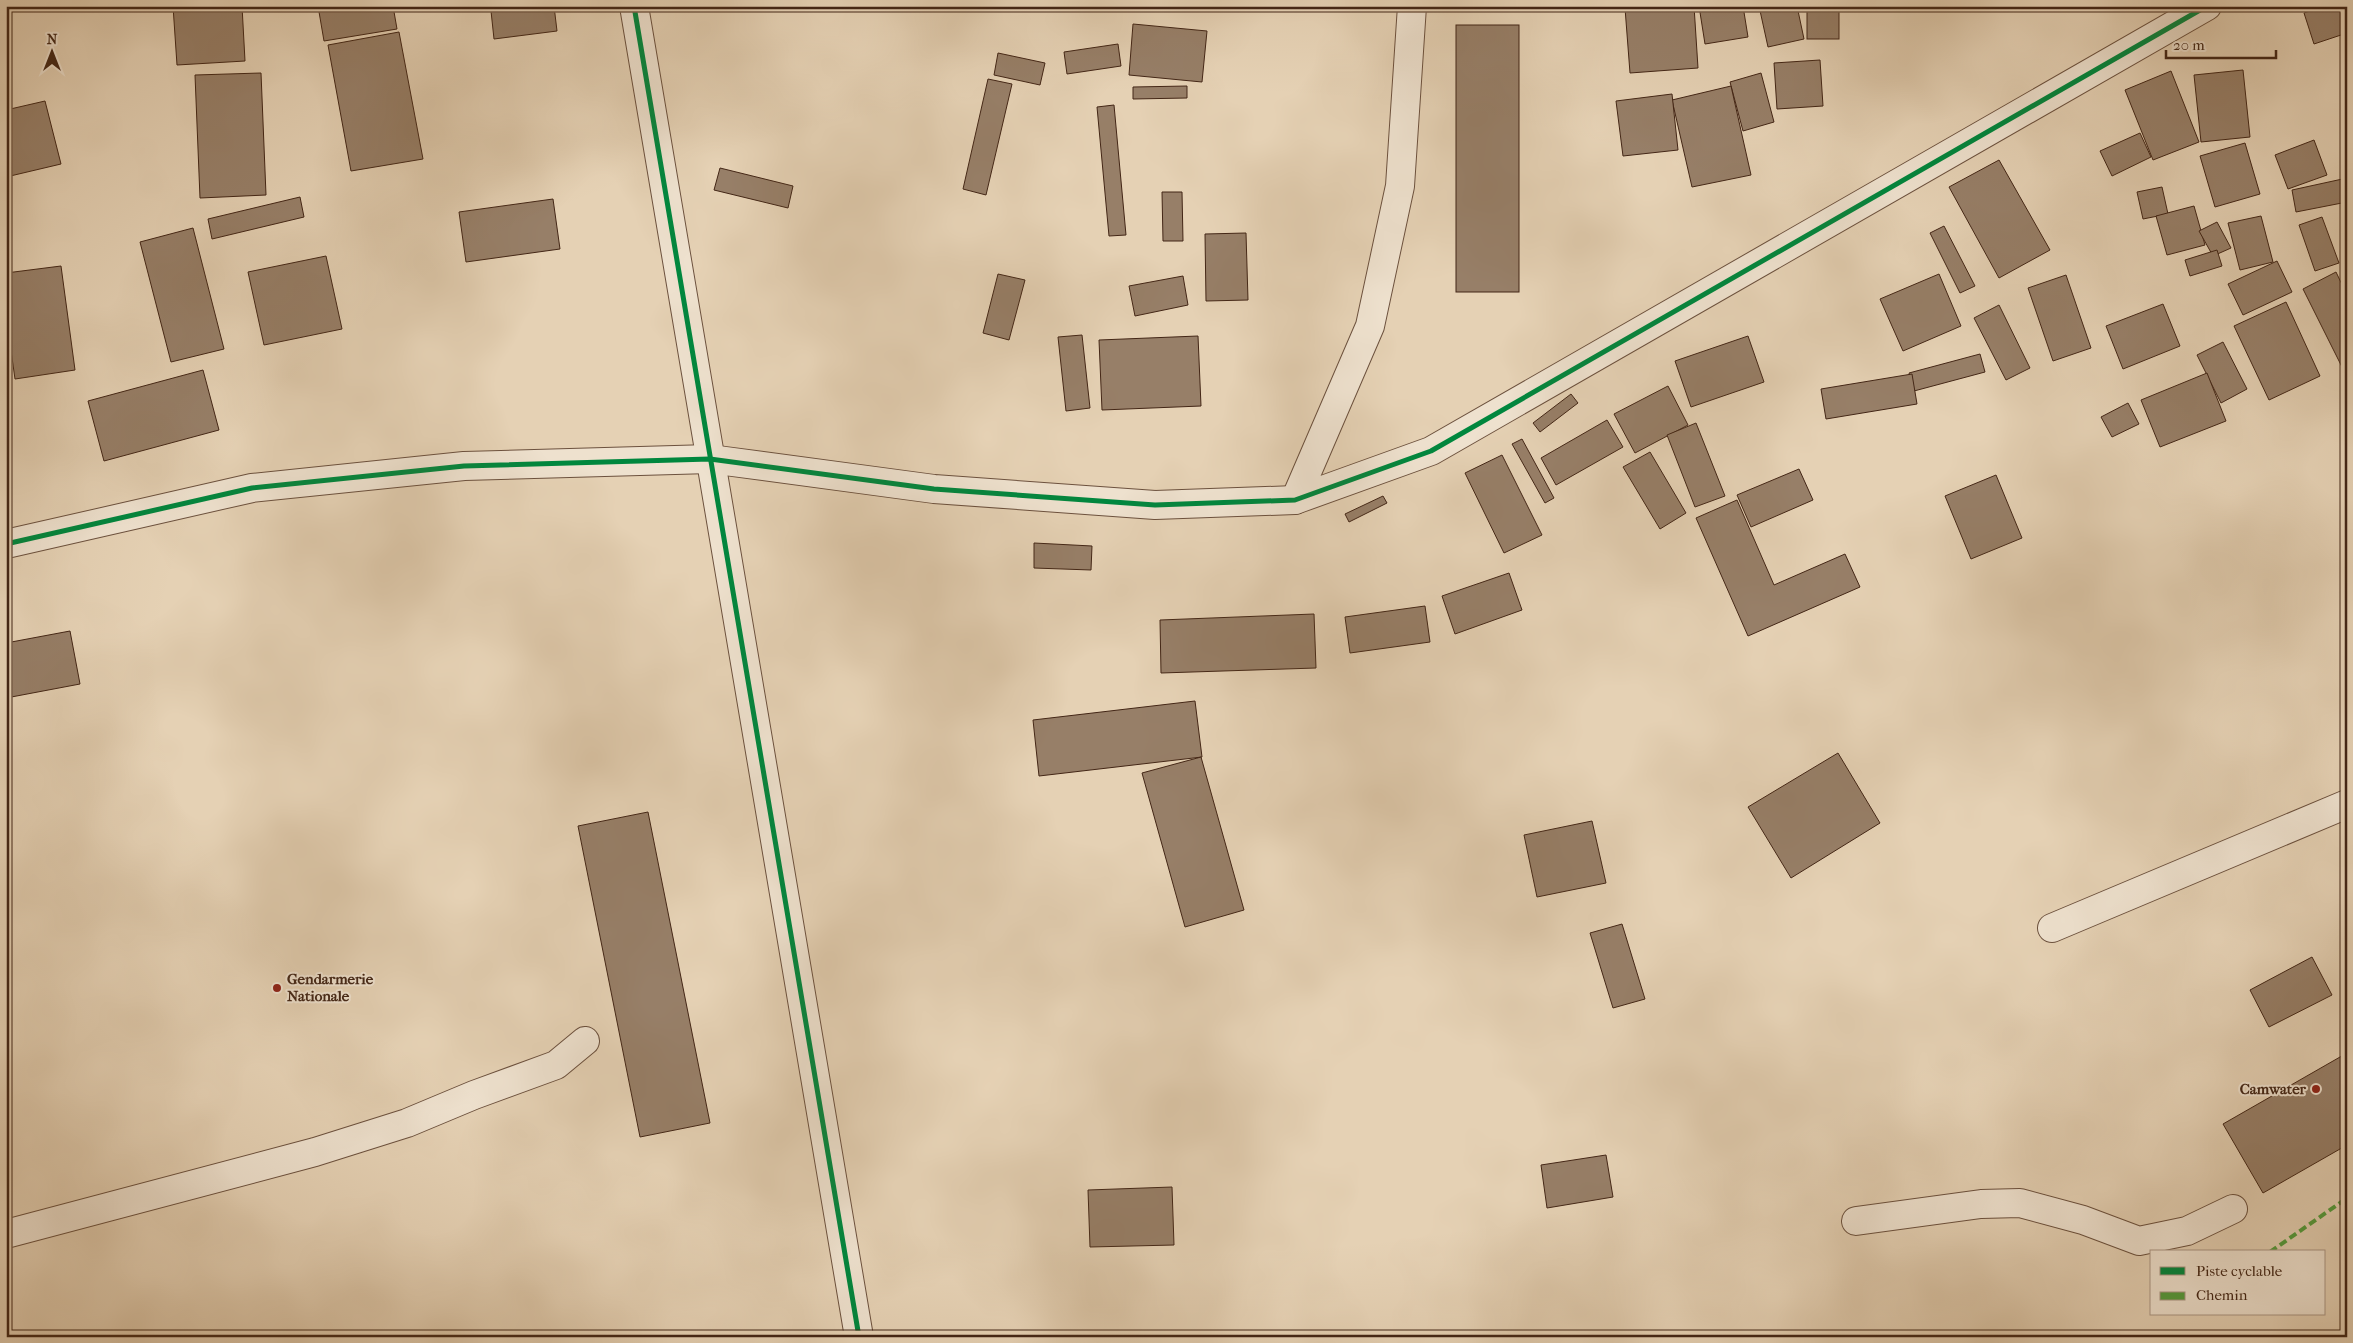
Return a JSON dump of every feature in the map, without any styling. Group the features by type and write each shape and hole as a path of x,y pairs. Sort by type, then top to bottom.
{"street":[{"path":"634,6 859,1337"},
{"path":"1295,500 1370,326 1400,186 1412,6"},
{"path":"6,544 252,488 464,466 710,460 934,489 1155,505 1295,500 1431,451 2207,6"},
{"path":"2052,928 2347,804"},
{"path":"6,1234 315,1152 407,1123 474,1095 556,1065 585,1041"},
{"path":"1856,1221 1981,1204 2020,1203 2083,1220 2139,1241 2187,1231 2233,1209"}],"building":[{"path":"173,6 242,6 245,61 177,65"},
{"path":"318,6 393,6 397,29 324,41"},
{"path":"526,6 554,6 557,31 494,39 491,11"},
{"path":"1027,6 1052,6 1052,8 1028,10"},
{"path":"1694,6 1698,68 1630,73 1625,8"},
{"path":"1699,6 1743,6 1748,37 1705,44"},
{"path":"1759,6 1797,6 1804,39 1768,47"},
{"path":"1807,6 1839,6 1839,39 1807,39"},
{"path":"2324,6 2347,6 2347,33 2314,44 2304,13"},
{"path":"1133,24 1207,31 1202,82 1129,75"},
{"path":"1456,25 1519,25 1519,292 1456,292"},
{"path":"399,32 423,159 351,171 328,45"},
{"path":"1118,44 1121,66 1067,74 1064,52"},
{"path":"998,53 1045,63 1040,85 994,75"},
{"path":"1820,60 1823,106 1777,109 1774,63"},
{"path":"2243,70 2250,137 2201,142 2194,75"},
{"path":"2171,71 2199,142 2153,160 2125,90"},
{"path":"261,73 266,195 200,198 195,75"},
{"path":"1761,73 1774,122 1743,131 1730,82"},
{"path":"988,79 1012,84 986,195 963,189"},
{"path":"1187,86 1187,98 1133,99 1133,87"},
{"path":"1731,86 1751,175 1692,187 1672,100"},
{"path":"1672,94 1678,150 1623,156 1616,101"},
{"path":"45,101 61,164 6,177 6,110"},
{"path":"1114,105 1126,235 1109,236 1097,107"},
{"path":"2140,133 2151,157 2112,176 2100,151"},
{"path":"2314,140 2327,175 2288,189 2275,155"},
{"path":"2245,143 2260,194 2215,207 2200,156"},
{"path":"1999,160 2050,250 1999,278 1949,187"},
{"path":"720,168 793,186 788,208 714,190"},
{"path":"2347,178 2347,202 2296,212 2292,190"},
{"path":"2162,187 2168,214 2143,219 2137,192"},
{"path":"1162,192 1182,192 1183,241 1163,241"},
{"path":"300,197 304,217 212,239 208,219"},
{"path":"553,199 560,249 466,262 459,212"},
{"path":"2194,206 2205,245 2167,255 2156,216"},
{"path":"2261,216 2273,262 2240,270 2228,223"},
{"path":"2322,217 2339,263 2315,271 2299,225"},
{"path":"2217,222 2231,248 2213,256 2199,231"},
{"path":"1944,226 1975,286 1960,293 1930,233"},
{"path":"193,228 224,349 171,362 140,242"},
{"path":"1246,233 1248,300 1206,301 1205,234"},
{"path":"2217,250 2222,266 2190,276 2185,260"},
{"path":"326,256 342,329 264,345 248,272"},
{"path":"2277,261 2292,292 2243,315 2228,284"},
{"path":"61,266 75,370 15,379 6,315 6,273"},
{"path":"2336,272 2347,295 2347,370 2344,371 2303,289"},
{"path":"998,274 1025,280 1009,340 983,333"},
{"path":"1939,274 1961,326 1903,351 1880,299"},
{"path":"2066,275 2091,348 2053,361 2028,288"},
{"path":"1183,276 1188,305 1135,316 1129,286"},
{"path":"2286,302 2320,376 2269,400 2234,326"},
{"path":"2163,304 2180,346 2123,369 2106,326"},
{"path":"1999,305 2030,368 2006,380 1974,318"},
{"path":"1082,335 1090,408 1066,411 1058,337"},
{"path":"1198,336 1201,406 1102,410 1099,340"},
{"path":"1748,336 1764,382 1691,407 1675,361"},
{"path":"2223,342 2247,389 2221,403 2197,355"},
{"path":"1980,354 1985,372 1914,391 1909,373"},
{"path":"203,370 219,430 104,461 88,401"},
{"path":"2207,373 2226,421 2160,447 2141,400"},
{"path":"1912,374 1917,404 1826,419 1821,389"},
{"path":"1668,386 1688,425 1635,453 1614,414"},
{"path":"1571,394 1578,403 1540,432 1533,423"},
{"path":"2128,403 2139,424 2112,437 2101,417"},
{"path":"1607,420 1623,447 1556,485 1541,458"},
{"path":"1696,423 1725,496 1695,507 1667,435"},
{"path":"1522,439 1554,498 1545,503 1512,444"},
{"path":"1650,452 1686,513 1660,529 1623,467"},
{"path":"1502,455 1542,535 1504,553 1465,473"},
{"path":"1799,469 1813,500 1751,527 1737,495"},
{"path":"1996,475 2022,538 1971,559 1945,496"},
{"path":"1383,496 1387,503 1349,522 1345,514"},
{"path":"1737,500 1774,585 1845,554 1860,587 1748,636 1696,518"},
{"path":"1034,543 1092,546 1091,570 1034,568"},
{"path":"1509,573 1522,610 1455,634 1442,596"},
{"path":"1425,606 1430,642 1350,653 1345,617"},
{"path":"1314,614 1316,668 1161,673 1160,620"},
{"path":"70,631 80,684 6,698 6,643"},
{"path":"1195,701 1202,757 1039,776 1033,720"},
{"path":"1838,753 1880,823 1791,878 1748,807"},
{"path":"1201,757 1244,910 1185,927 1142,773"},
{"path":"648,812 710,1123 640,1137 578,826"},
{"path":"1592,821 1606,883 1537,897 1524,835"},
{"path":"1622,924 1645,999 1613,1008 1590,933"},
{"path":"2312,957 2332,995 2269,1027 2250,990"},
{"name":"Camwater","path":"2347,1053 2347,1145 2263,1193 2223,1124"},
{"path":"1606,1155 1613,1197 1547,1208 1541,1165"},
{"path":"1172,1187 1174,1245 1090,1247 1088,1190"}],"marked path":[{"path":"2273,1250 2347,1198"}],"cycle path":[{"path":"634,6 859,1337"},
{"path":"6,544 252,488 464,466 710,459 934,489 1155,505 1295,500 1431,451 2207,6"}],"place":[{"name":"Gendarmerie Nationale","path":"277,988"},
{"name":"Camwater","path":"2316,1089"}]}
